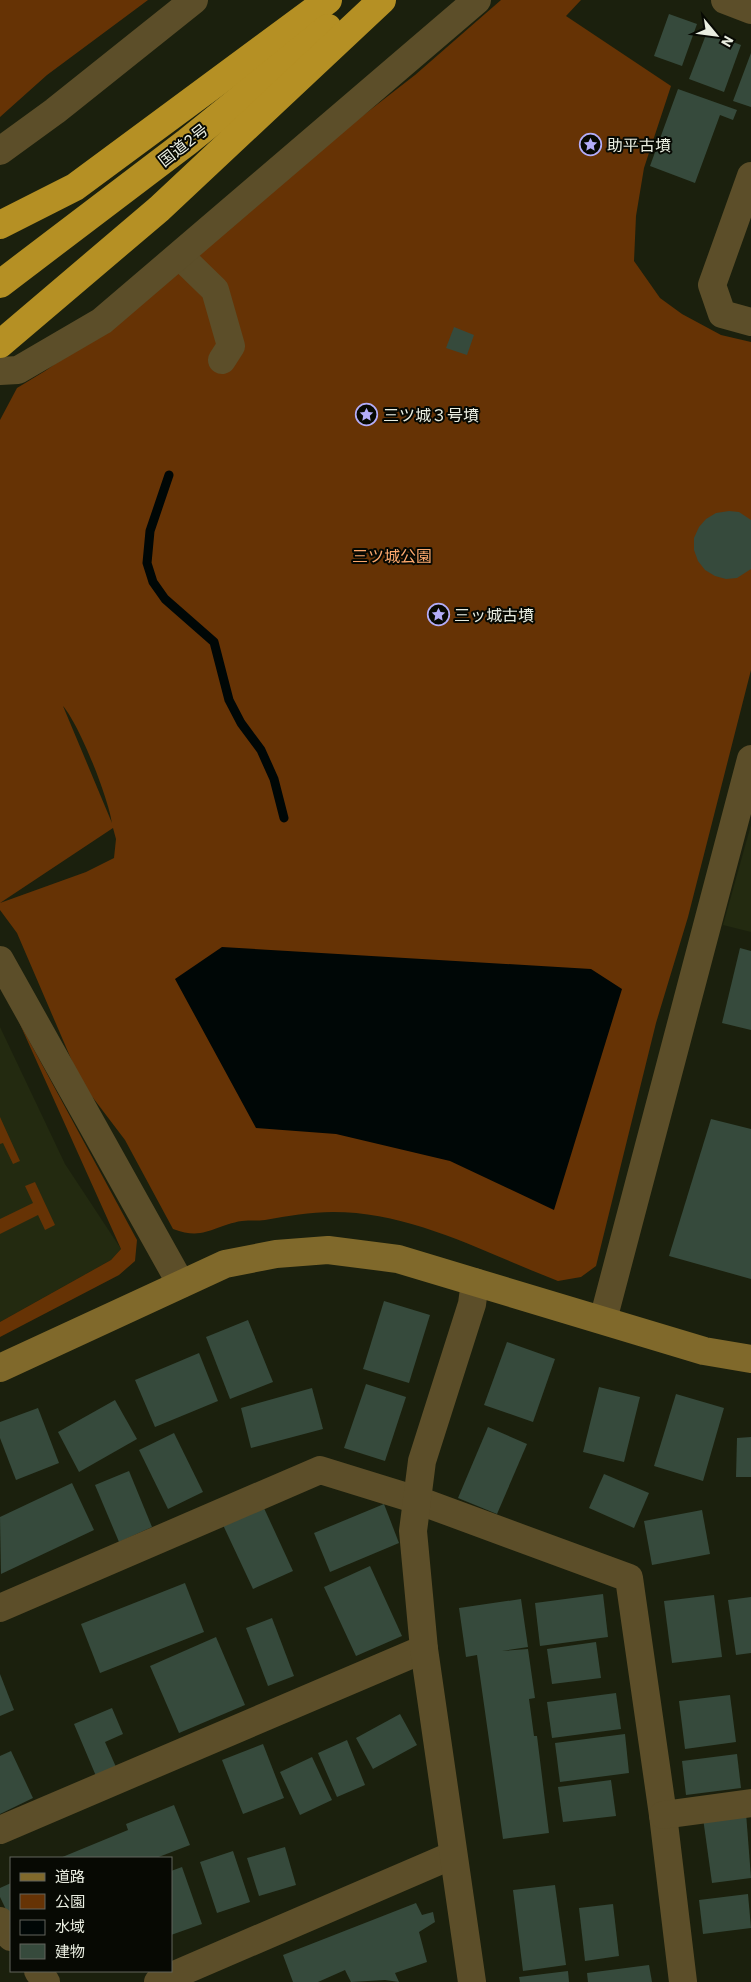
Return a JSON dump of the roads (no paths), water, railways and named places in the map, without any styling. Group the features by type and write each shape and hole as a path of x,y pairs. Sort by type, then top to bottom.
{"highway":[{"path":"0,225 75,187 328,0"},
{"name":"国道2号","path":"0,284 187,142 362,0"},
{"path":"0,344 159,209 382,0"}],"street":[{"path":"0,151 54,111 194,0"},
{"path":"0,371 18,370 102,321 477,0"},
{"path":"725,0 751,10"},
{"path":"751,176 712,285 722,314 751,322"},
{"path":"180,256 216,290 231,346 222,360"},
{"path":"603,1320 751,759"},
{"path":"0,960 181,1284"},
{"path":"0,1368 225,1264 276,1254 328,1250 398,1259 704,1351 751,1359"},
{"path":"472,1982 424,1648 414,1531 422,1461 472,1304 476,1282"},
{"path":"0,1608 320,1470 417,1500 628,1578 663,1814 683,1982"},
{"path":"0,1830 424,1648"},
{"path":"663,1814 751,1802"},
{"path":"158,1982 453,1855"},
{"path":"0,1921 10,1936"}],"water":[{"path":"222,947 591,969 622,989 554,1210 450,1161 336,1134 256,1128 175,979"}],"waterway":[{"path":"169,475 150,531 147,563 153,582 165,599 214,642 229,700 241,723 261,750 274,779 284,818"}],"place":[{"name":"助平古墳","path":"591,145"},
{"name":"三ツ城３号墳","path":"367,415"},
{"name":"三ッ城古墳","path":"438,615"}],"park label":[{"name":"三ツ城公園","path":"392,556"}]}
